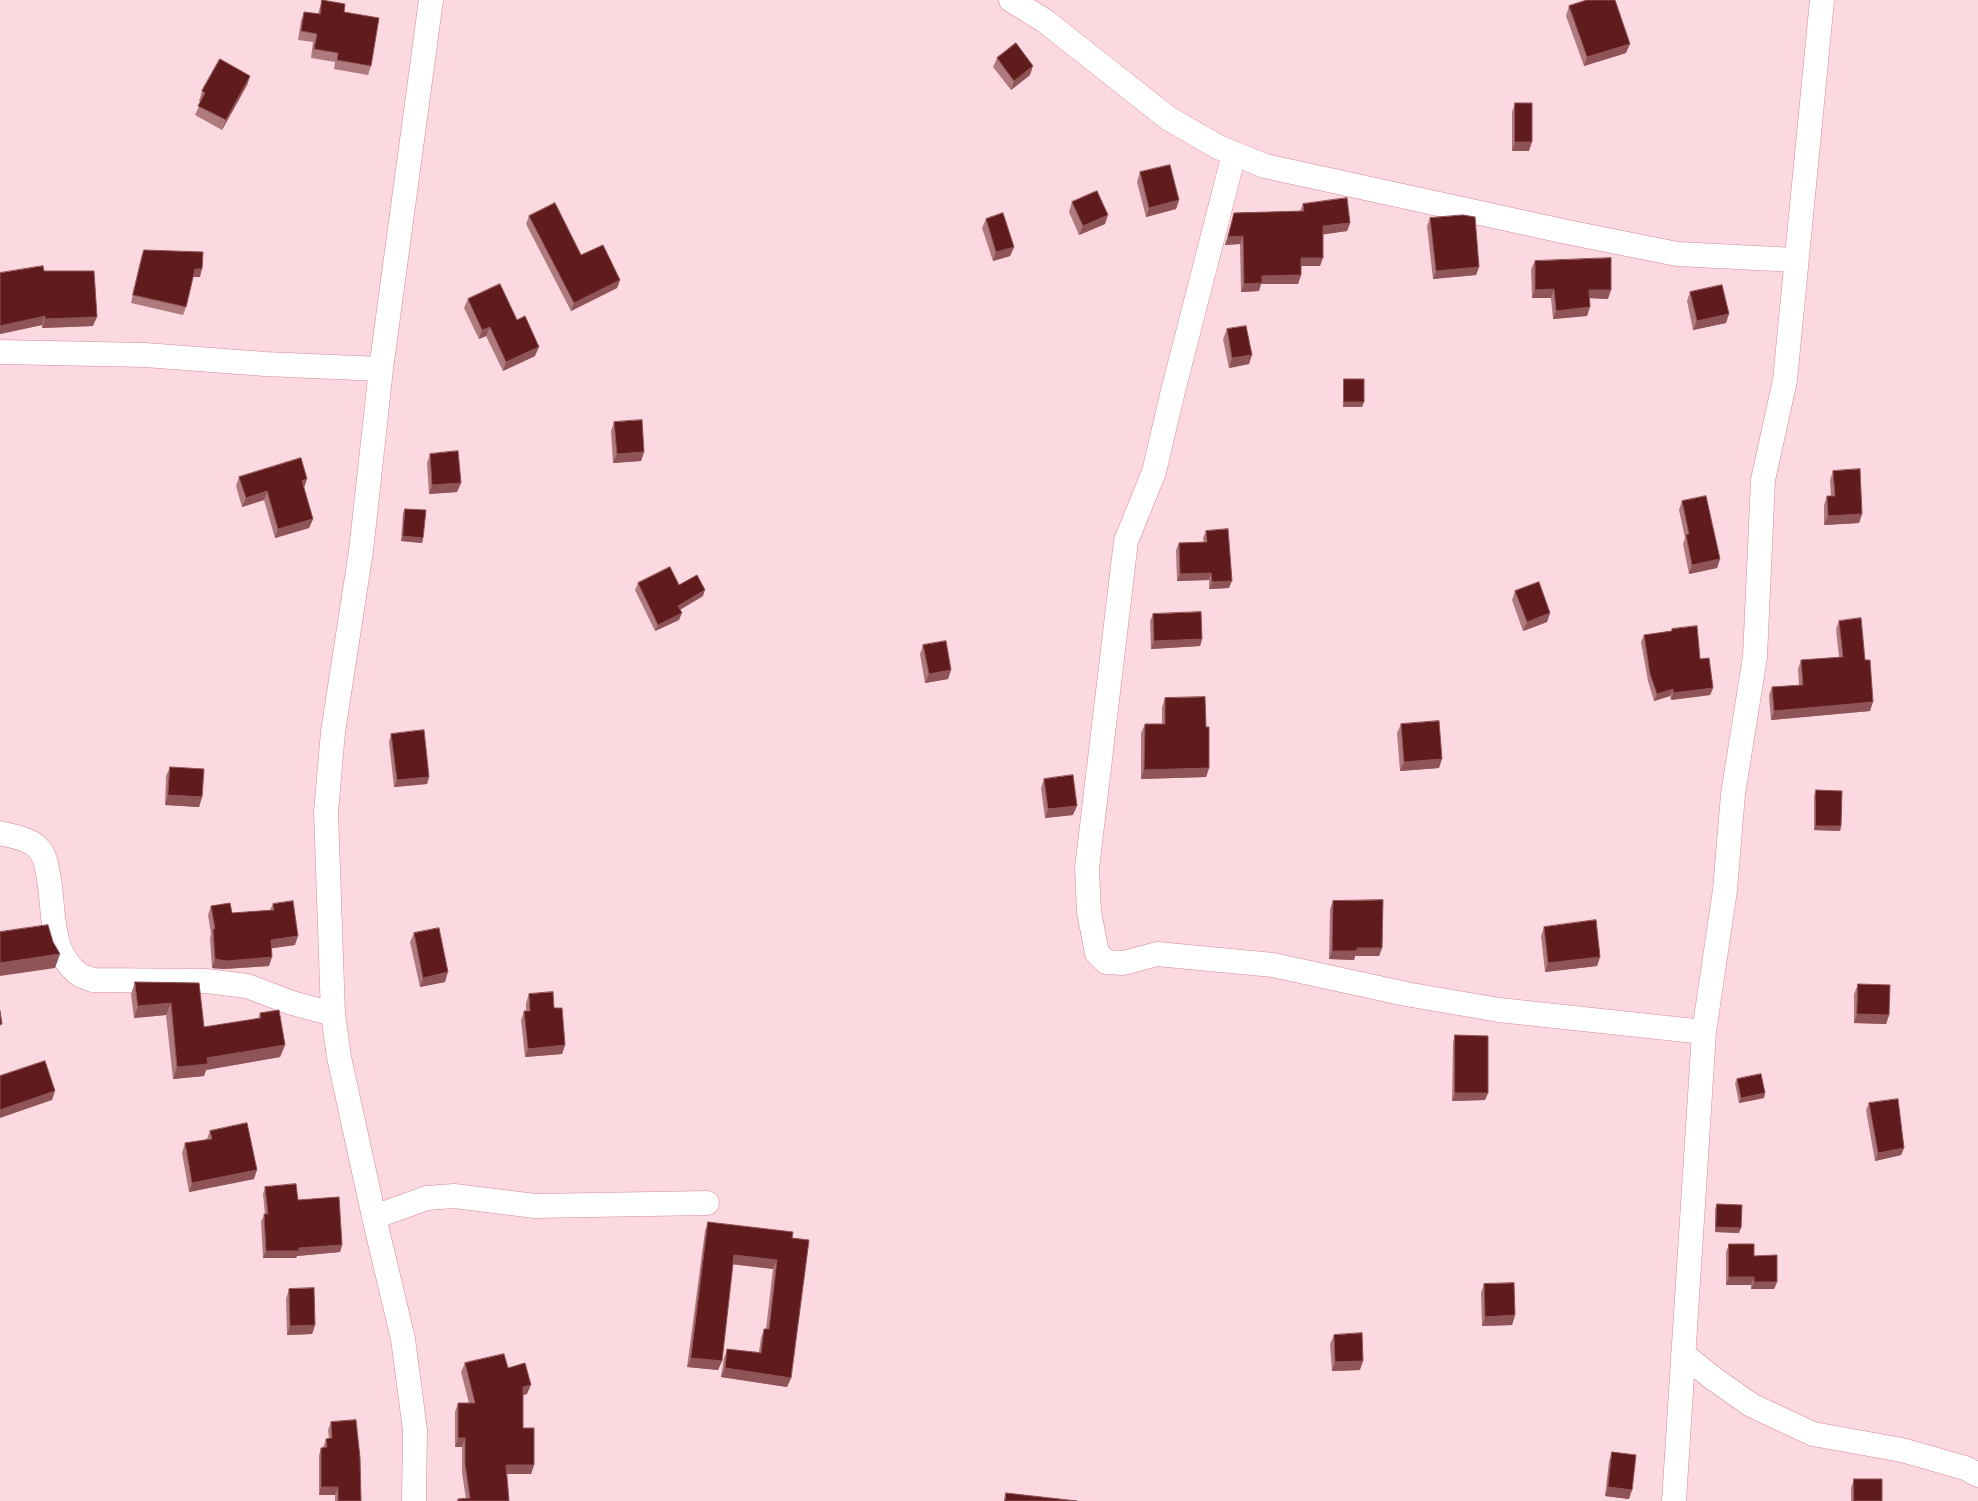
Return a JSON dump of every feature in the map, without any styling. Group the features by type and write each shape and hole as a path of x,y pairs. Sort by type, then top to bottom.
{"street":[{"path":"414,1501 415,1430 403,1339 339,1056 333,1014 326,812 333,732 361,551 381,369 431,0"},
{"path":"1011,0 1045,21 1168,118 1218,147 1265,166 1677,254 1796,260"},
{"path":"1674,1501 1704,1032 1725,890 1733,794 1755,657 1763,480 1785,380 1822,0"},
{"path":"1234,154 1172,391 1154,472 1126,542 1087,868 1089,912 1098,953 1106,962 1124,963 1157,954 1273,965 1406,994 1499,1010 1704,1032"},
{"path":"0,352 145,355 266,364 381,369"},
{"path":"0,833 35,845 45,857 58,947 64,960 77,973 93,980 206,981 247,986 292,1003 333,1014"},
{"path":"374,1217 427,1198 454,1196 535,1206 707,1203"},
{"path":"1683,1354 1751,1405 1813,1434 1902,1450 1965,1468 1978,1475"}],"building":[{"path":"322,0 345,4 344,12 379,18 371,66 337,60 338,53 314,49 317,34 301,31 304,12 320,14"},
{"path":"1587,0 1615,0 1630,44 1587,57 1569,6"},
{"path":"1016,43 1033,66 1014,81 997,58"},
{"path":"220,59 250,76 226,120 198,106 205,93 202,91"},
{"path":"1515,103 1532,103 1532,142 1515,142"},
{"path":"1170,165 1179,200 1149,208 1140,172"},
{"path":"1097,191 1108,215 1083,226 1072,202"},
{"path":"1347,198 1350,223 1323,226 1323,258 1301,258 1301,275 1262,276 1262,283 1244,284 1243,236 1228,237 1234,213 1304,211 1303,204"},
{"path":"555,203 581,255 603,245 620,280 574,303 529,216"},
{"path":"1003,213 1014,247 996,252 986,219"},
{"path":"1463,215 1475,217 1479,267 1436,271 1430,218"},
{"path":"144,250 203,252 202,269 195,269 186,307 133,295"},
{"path":"1611,258 1611,290 1589,290 1590,307 1556,311 1554,289 1535,290 1535,261"},
{"path":"43,266 44,271 94,271 97,317 45,319 45,316 0,326 0,273"},
{"path":"500,284 517,320 525,316 539,347 506,362 490,327 482,330 468,299"},
{"path":"1722,285 1729,314 1697,321 1690,292"},
{"path":"1246,326 1252,355 1232,358 1227,329"},
{"path":"1344,379 1364,379 1364,402 1344,402"},
{"path":"642,420 644,452 617,454 614,422"},
{"path":"458,451 461,483 432,485 430,454"},
{"path":"301,458 307,479 302,481 313,519 278,529 267,491 246,498 239,477"},
{"path":"1860,469 1862,514 1828,516 1827,496 1835,496 1833,471"},
{"path":"1706,496 1720,559 1692,565 1686,535 1689,534 1682,501"},
{"path":"405,509 426,510 423,538 403,536"},
{"path":"1228,529 1232,581 1212,582 1211,573 1180,574 1179,543 1207,542 1206,531"},
{"path":"670,567 679,585 697,575 705,590 678,606 682,613 658,625 638,583"},
{"path":"1539,582 1550,613 1527,622 1515,591"},
{"path":"1201,612 1202,639 1154,641 1153,614"},
{"path":"1861,618 1865,660 1870,660 1873,702 1774,711 1772,687 1803,685 1801,660 1843,657 1839,621"},
{"path":"1697,626 1700,659 1709,658 1713,688 1673,693 1673,689 1657,694 1650,674 1644,635"},
{"path":"946,641 951,670 929,674 923,645"},
{"path":"1205,697 1206,727 1209,727 1209,768 1144,770 1145,724 1165,724 1165,698"},
{"path":"1439,721 1442,759 1404,762 1401,724"},
{"path":"424,730 429,777 397,780 391,734"},
{"path":"170,767 204,769 202,797 168,795"},
{"path":"1073,775 1077,806 1048,809 1044,779"},
{"path":"1816,790 1842,791 1841,826 1816,826"},
{"path":"1383,900 1382,948 1332,951 1333,901"},
{"path":"293,901 298,936 271,940 272,957 227,961 215,959 213,929 215,929 211,906 230,903 232,913 274,910 273,904"},
{"path":"1596,920 1600,957 1548,963 1544,927"},
{"path":"48,925 53,942 60,954 0,963 0,932"},
{"path":"439,928 448,972 423,978 414,933"},
{"path":"135,982 199,983 204,1027 261,1018 260,1013 279,1010 285,1045 207,1058 208,1064 177,1067 171,1003 138,1006"},
{"path":"1858,984 1890,985 1889,1015 1857,1014"},
{"path":"553,992 554,1008 562,1008 565,1045 528,1049 524,1011 530,1011 529,994"},
{"path":"1455,1035 1488,1036 1488,1093 1455,1093"},
{"path":"45,1061 55,1091 0,1110 0,1076"},
{"path":"1761,1074 1765,1093 1741,1098 1737,1079"},
{"path":"1898,1099 1904,1148 1878,1153 1869,1103"},
{"path":"247,1123 257,1170 192,1183 185,1143 212,1139 210,1131"},
{"path":"296,1184 298,1200 339,1197 342,1245 299,1248 299,1251 266,1251 264,1214 268,1214 265,1187"},
{"path":"1717,1204 1742,1205 1741,1228 1716,1227"},
{"path":"708,1222 793,1232 792,1238 809,1240 791,1378 725,1368 727,1349 761,1353 764,1329 769,1329 777,1260 734,1255 722,1361 691,1358"},
{"path":"1729,1244 1754,1244 1754,1256 1777,1255 1777,1282 1754,1282 1754,1277 1729,1277"},
{"path":"1514,1283 1515,1315 1485,1317 1484,1284"},
{"path":"314,1288 315,1325 290,1326 289,1289"},
{"path":"1362,1333 1363,1361 1335,1362 1334,1335"},
{"path":"504,1354 508,1368 525,1363 531,1385 523,1387 523,1428 534,1428 534,1465 506,1465 509,1501 458,1501 458,1499 470,1498 465,1464 465,1438 458,1438 458,1403 475,1403 465,1363"},
{"path":"356,1420 360,1458 361,1501 338,1501 338,1487 321,1487 321,1448 327,1447 326,1439 332,1438 331,1422"},
{"path":"1612,1452 1636,1455 1632,1490 1608,1487"},
{"path":"1854,1479 1882,1479 1882,1501 1854,1501"},
{"path":"1006,1493 1077,1501 1005,1501"}]}
